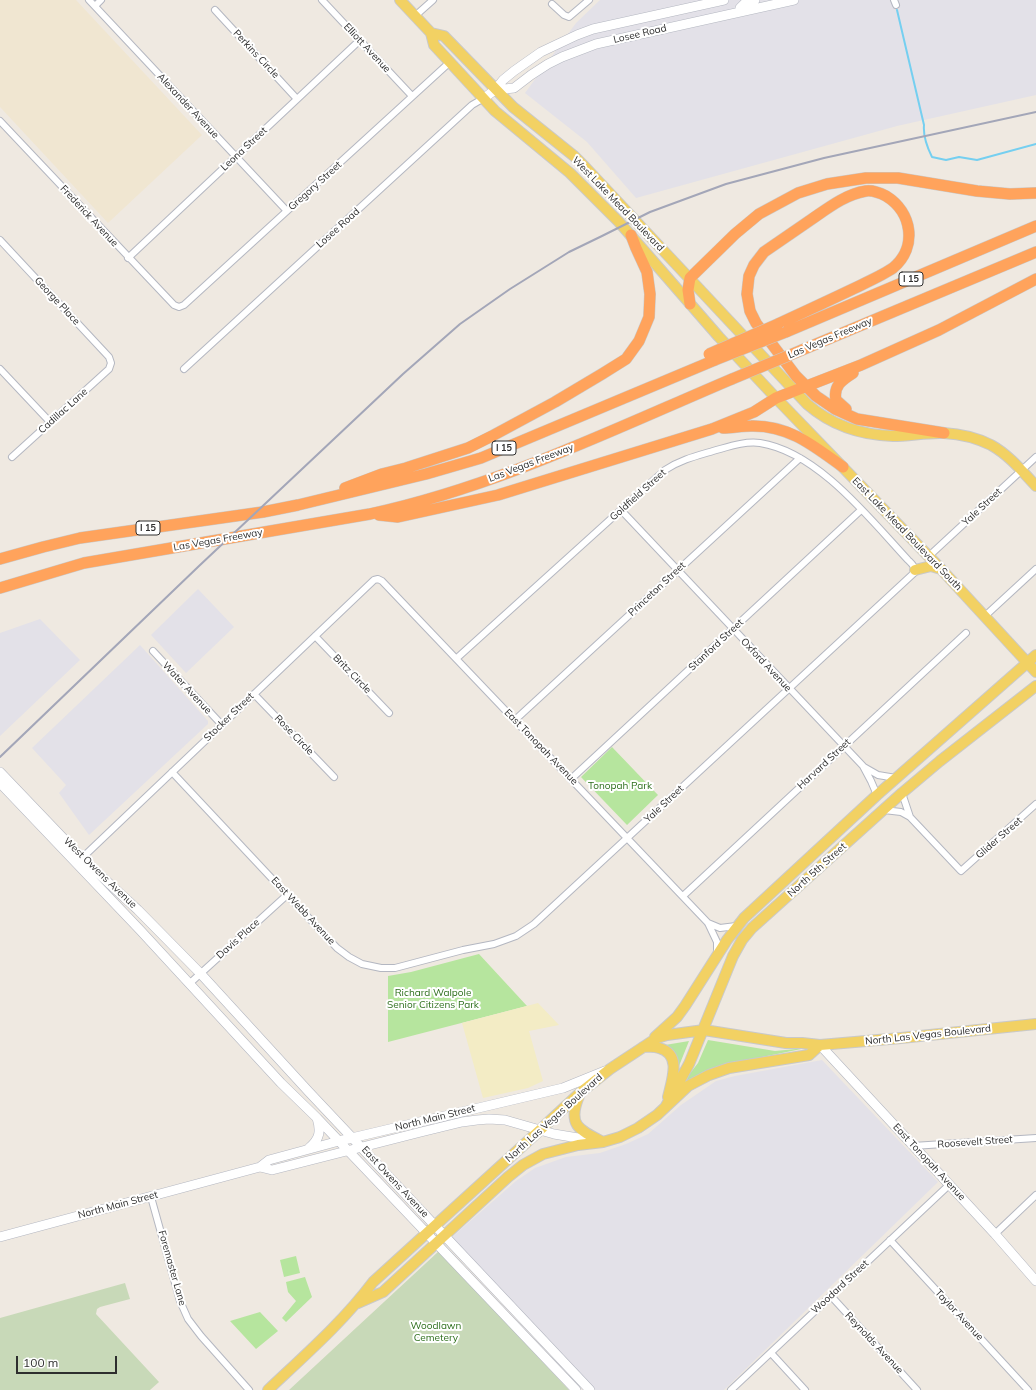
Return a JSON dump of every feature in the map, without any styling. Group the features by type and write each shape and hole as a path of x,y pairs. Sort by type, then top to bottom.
{"highway":[{"path":"690,304 688,290 690,278 734,234 759,214 798,193 827,184 866,178 898,178 977,191 1010,194 1036,193"},
{"path":"782,328 893,268 901,259 907,250 909,227 902,211 894,201 879,192 867,191 848,196 764,252 749,276 747,294 750,312 756,323 791,370 816,396 835,408 857,419 944,433"},
{"name":"Las Vegas Freeway","path":"0,559 43,546 80,538 263,512 298,505 426,474 481,458 702,365 712,357 1036,226"},
{"path":"298,505 382,474 406,468 468,448 555,402 626,359 639,341 649,317 650,294 647,272 631,235"},
{"name":"Las Vegas Freeway","path":"0,588 84,563 370,514 414,504 552,456 1036,252"},
{"path":"370,514 398,517 498,495 712,429 754,412 776,398 861,365 939,330 1036,279"},
{"path":"861,365 855,372 839,384 836,388 835,396 839,404 844,408 859,417 872,421"},
{"path":"712,429 751,426 784,430 808,442 843,467"}],"main road":[{"name":"West Lake Mead Boulevard","path":"400,0 431,33 434,45 505,120 570,173 631,235 690,304 776,398"},
{"name":"Losee Road","path":"484,98 495,90 503,80 527,61 541,52 576,35 724,0"},
{"path":"741,12 740,8 746,2 755,0"},
{"name":"Losee Road","path":"495,90 514,88 548,64 596,44 794,0"},
{"name":"West Lake Mead Boulevard","path":"431,33 444,36 513,107 574,156 817,413 846,428 859,432 893,436 944,433 964,435 992,446 1008,456 1036,486"},
{"name":"East Lake Mead Boulevard South","path":"776,398 929,556 1036,672"},
{"path":"915,570 931,566 941,569"},
{"name":"North 5th Street","path":"643,1047 677,1018 736,926 756,905 896,778 1036,655"},
{"name":"North 5th Street","path":"666,1106 683,1078 704,1030 733,956 742,940 761,920 902,793 940,761 1036,686"},
{"name":"West Owens Avenue","path":"0,772 82,858 138,910 195,978"},
{"name":"West Owens Avenue","path":"0,783 129,919 195,978"},
{"path":"814,852 818,870"},
{"path":"129,919 138,910"},
{"name":"East Owens Avenue","path":"195,978 237,1013 309,1092 590,1390"},
{"name":"East Owens Avenue","path":"195,978 281,1083 348,1150 576,1390"},
{"name":"North Las Vegas Boulevard","path":"268,1390 357,1304 373,1282 581,1092 610,1069 657,1038 667,1034 704,1030 786,1043 802,1042 820,1045 1036,1024"},
{"name":"North Las Vegas Boulevard","path":"357,1304 383,1292 516,1169 533,1159 553,1151 578,1145 603,1142 620,1137 638,1128 688,1086 709,1075 742,1065 809,1055 820,1045"},
{"name":"East Tonopah Avenue","path":"820,1045 995,1234 1036,1281"},
{"path":"643,1047 658,1047 665,1051 674,1062 666,1106"},
{"name":"North Main Street","path":"0,1237 260,1167 269,1160 339,1141 548,1092 576,1083 610,1069"},
{"path":"581,1092 574,1109 576,1123 582,1130 603,1142"},
{"path":"309,1149 317,1141 319,1136 319,1125 317,1118"},
{"name":"North Main Street","path":"260,1167 272,1170 462,1122 489,1119 505,1120 573,1138 603,1142"}],"street":[{"name":"Alexander Avenue","path":"89,0 287,211"},
{"path":"95,6 101,0"},
{"name":"Elliott Avenue","path":"322,0 412,96"},
{"path":"415,16 433,0"},
{"path":"552,4 564,15 569,17 589,0"},
{"name":"Perkins Circle","path":"215,10 297,99"},
{"name":"Leona Street","path":"128,258 360,40"},
{"name":"Gregory Street","path":"179,307 184,305 450,62"},
{"name":"Losee Road","path":"184,369 472,106 484,98"},
{"name":"Frederick Avenue","path":"0,121 128,258 174,305 179,307"},
{"name":"George Place","path":"0,240 109,357 111,363"},
{"name":"Cadillac Lane","path":"12,457 109,369 111,363"},
{"path":"0,369 50,422"},
{"name":"Goldfield Street","path":"456,658 665,470 674,464 694,456 738,444 759,443 784,449 820,472 842,490 908,560 915,570"},
{"name":"Yale Street","path":"929,556 1036,457"},
{"name":"Princeton Street","path":"515,720 800,458"},
{"name":"Oxford Avenue","path":"621,510 863,766 877,795"},
{"name":"Stanford Street","path":"571,779 861,510"},
{"path":"985,616 1036,568"},
{"name":"Yale Street","path":"375,967 395,968 463,950 494,944 516,936 534,924 914,573 915,570"},
{"name":"East Tonopah Avenue","path":"378,579 382,580 708,923 716,942 717,955"},
{"name":"Stocker Street","path":"82,858 374,580 378,579"},
{"name":"Harvard Street","path":"683,896 966,633"},
{"name":"Britz Circle","path":"315,636 389,713"},
{"name":"Water Avenue","path":"153,651 222,725"},
{"name":"Rose Circle","path":"254,694 334,777"},
{"name":"Oxford Avenue","path":"863,766 878,775 896,778"},
{"name":"East Webb Avenue","path":"172,772 337,948 356,961 375,967"},
{"path":"902,793 910,817"},
{"name":"Glider Street","path":"910,817 961,871 1036,804"},
{"path":"884,810 901,812 910,817"},
{"name":"Davis Place","path":"195,978 287,894"},
{"path":"708,923 720,928 736,926"},
{"name":"Roosevelt Street","path":"913,1146 1036,1138"},
{"name":"Woodard Street","path":"731,1390 949,1185"},
{"path":"995,1234 1036,1195"},
{"name":"Foremaster Lane","path":"150,1197 180,1301 188,1319 201,1336 249,1390"},
{"name":"Taylor Avenue","path":"890,1240 1028,1390"},
{"name":"Reynolds Avenue","path":"831,1296 917,1390"},
{"path":"770,1353 805,1390"}],"shaded area":[{"path":"0,0 76,0 202,135 108,223 0,107"},
{"path":"600,0 1036,0 1036,95 897,126 636,198 587,142 525,93 576,23"},
{"path":"198,589 234,627 186,673 151,635"},
{"path":"40,619 80,660 0,736 0,633"},
{"path":"140,645 208,721 208,724 89,835 59,793 66,785 32,748"},
{"path":"822,1060 938,1182 724,1390 595,1390 451,1238 516,1181 535,1168 566,1157 600,1153 626,1144 648,1134 681,1105 716,1081 735,1076"}],"green space":[{"name":"Tonopah Park","path":"612,747 658,795 627,825 581,777"},
{"name":"Richard Walpole Senior Citizens Park","path":"479,954 527,1006 388,1042 388,976 411,972"},
{"path":"708,1040 775,1051 806,1048 743,1061 689,1081 687,1080 688,1076 698,1063"},
{"path":"689,1041 679,1066 665,1045"},
{"name":"Woodlawn Cemetery","path":"439,1251 569,1390 289,1390"},
{"path":"296,1256 300,1273 284,1277 280,1260"},
{"path":"305,1277 312,1297 286,1322 282,1318 296,1301 288,1292 286,1282"},
{"path":"125,1283 130,1299 100,1307 97,1309 96,1314 159,1382 150,1390 0,1390 0,1318"},
{"path":"260,1312 278,1331 256,1349 230,1321"}],"sand":[{"path":"538,1003 559,1025 529,1031 543,1081 528,1088 483,1098 462,1023"}],"waterway":[{"path":"897,10 924,125 925,137 932,157 946,160 959,157 977,160 1036,144"}],"railway":[{"path":"0,757 199,566 403,374 460,324 510,289 569,252 650,212 726,184 824,158 1036,112"}]}
